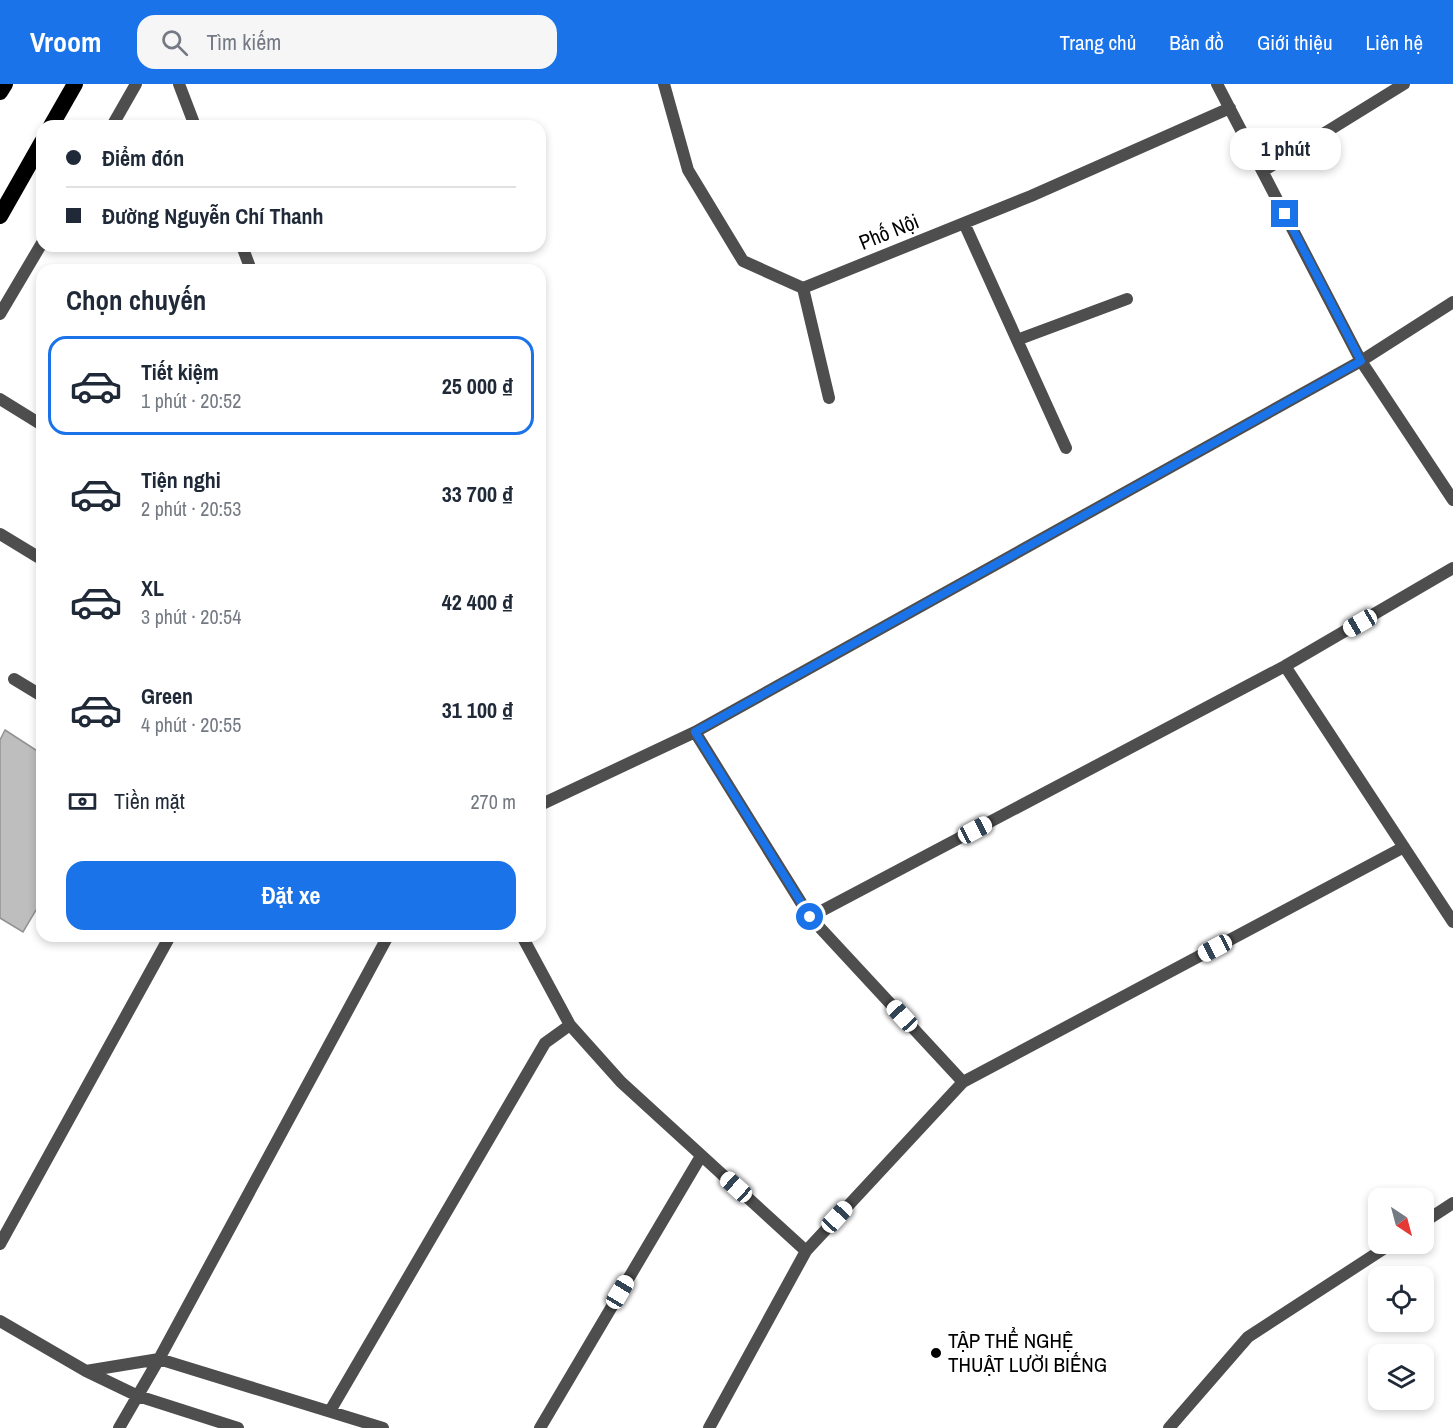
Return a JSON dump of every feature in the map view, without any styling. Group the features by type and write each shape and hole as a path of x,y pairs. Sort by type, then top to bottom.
{"highway":[{"path":"0,92 5,84"},
{"path":"54,120 75,84"},
{"path":"0,216 36,152"}],"street":[{"path":"115,120 136,84"},
{"path":"179,84 193,120"},
{"path":"664,84 688,170 743,261 802,288 829,398"},
{"path":"1217,84 1361,361 1453,500"},
{"path":"1263,171 1404,84"},
{"name":"Phố Nội","path":"802,288 1032,196 1230,108"},
{"path":"964,223 1066,448"},
{"path":"0,314 37,252"},
{"path":"1017,340 1127,299"},
{"path":"546,802 695,732 1361,361 1453,302"},
{"path":"0,399 36,421"},
{"path":"0,534 36,556"},
{"path":"810,917 1285,666 1453,568"},
{"path":"1285,666 1453,922"},
{"path":"14,679 36,692"},
{"path":"695,732 810,917 963,1082"},
{"path":"709,1428 806,1251 963,1082 1404,847"},
{"path":"0,1244 167,942"},
{"path":"119,1428 159,1359 385,942"},
{"path":"525,942 570,1024 621,1082 806,1251"},
{"path":"330,1412 545,1043 570,1024"},
{"path":"540,1428 701,1155"},
{"path":"1434,1215 1453,1203"},
{"path":"1169,1428 1248,1337 1376,1254"},
{"path":"0,1321 86,1371 138,1396 238,1428"},
{"path":"86,1371 159,1359 383,1428"}],"building":[{"path":"5,730 36,750 36,910 23,932 0,918 0,740"}],"place":[{"name":"TẬP THỂ NGHỆ THUẬT LƯỜI BIẾNG","path":"936,1353"}],"route":[{"path":"810,917 695,732 1361,361 1285,214"}]}
